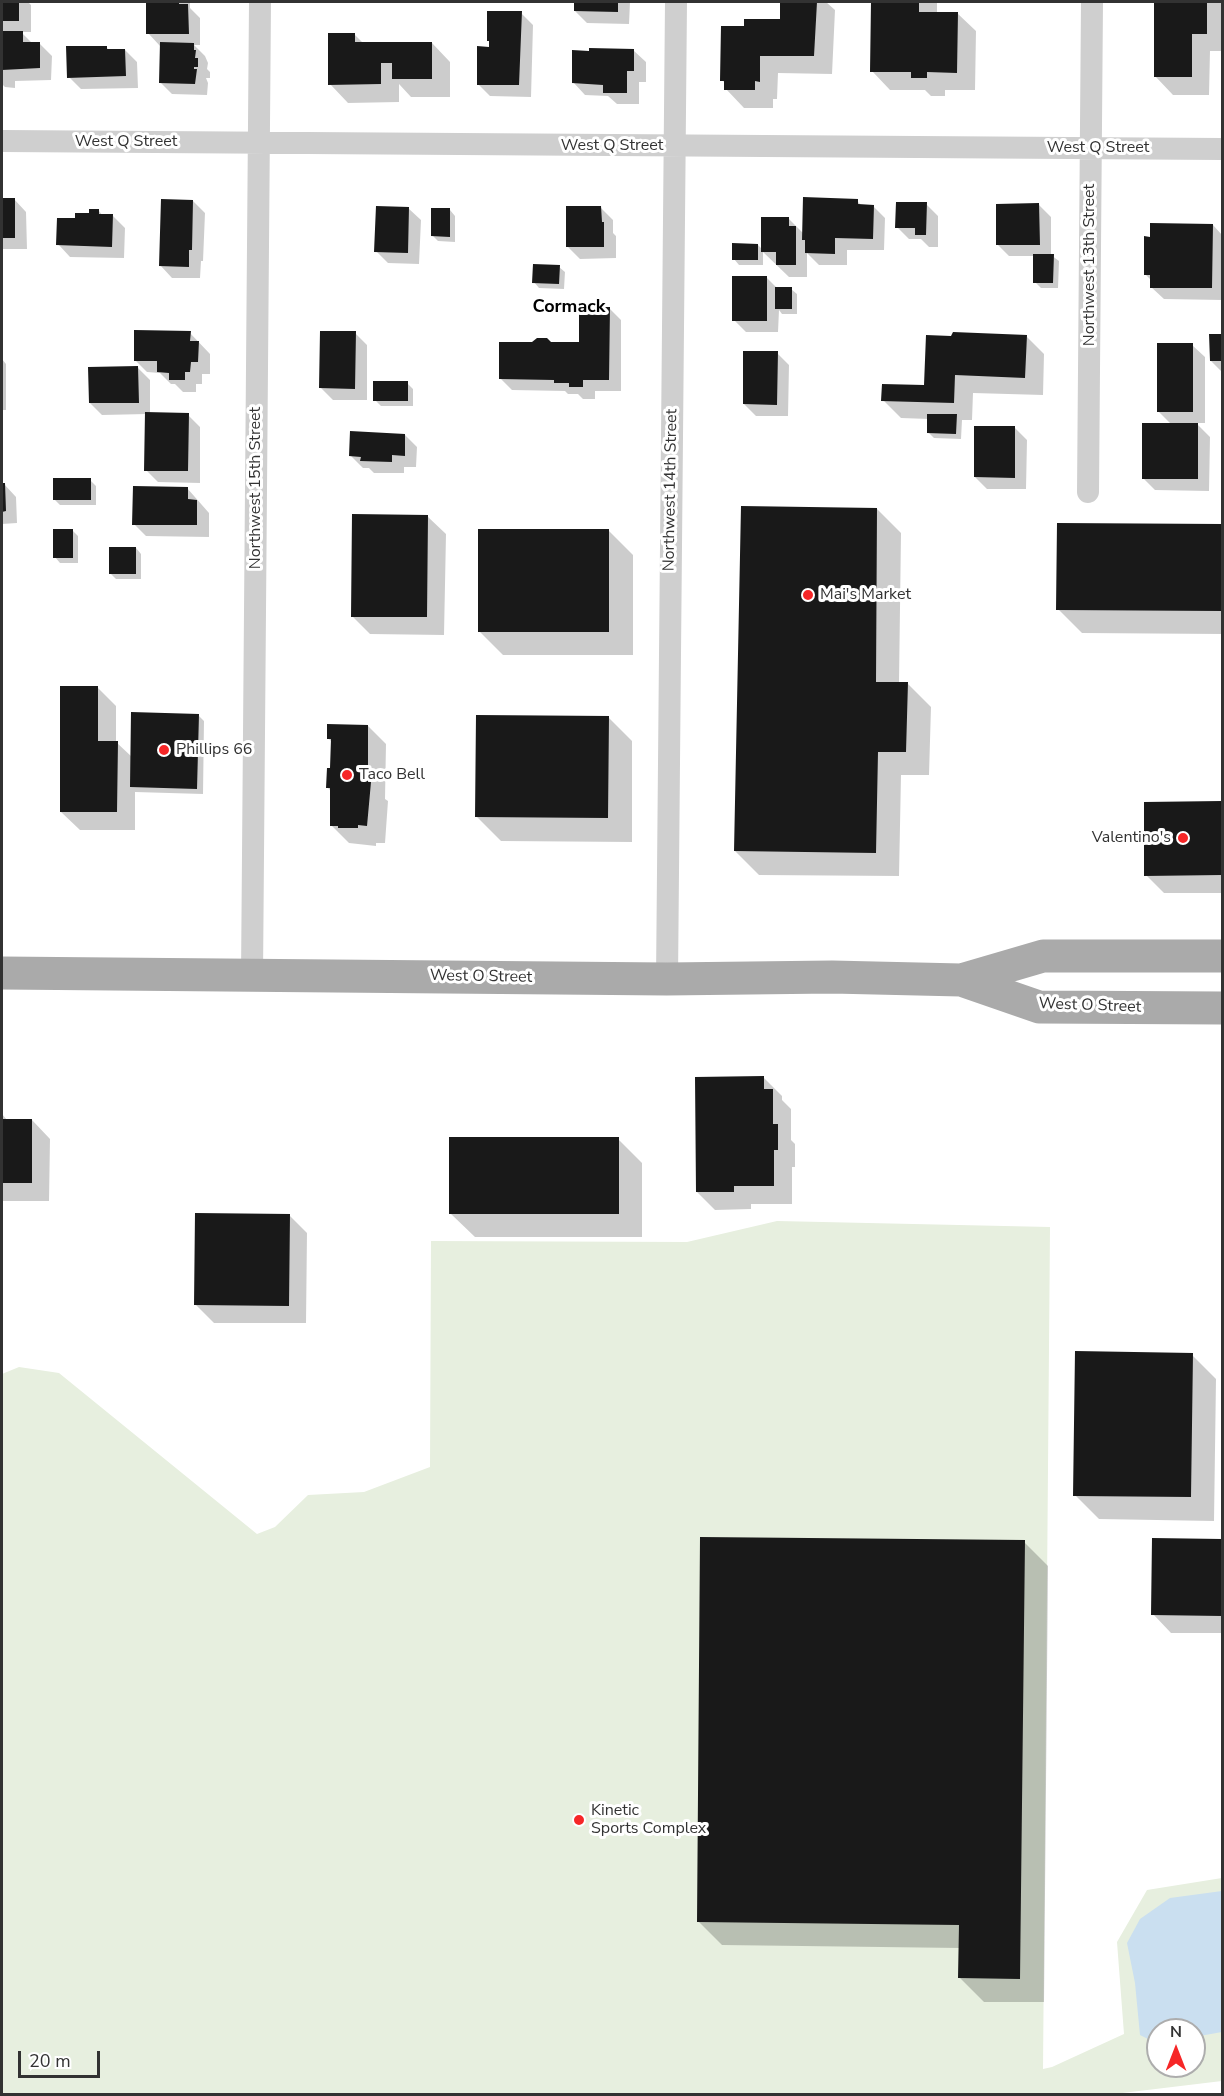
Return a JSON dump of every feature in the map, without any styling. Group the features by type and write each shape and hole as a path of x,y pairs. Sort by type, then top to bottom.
{"main road":[{"name":"West O Street","path":"2,973 667,979 832,977 961,980 1043,956 1222,956"},
{"name":"West O Street","path":"961,980 1039,1007 1222,1008"}],"street":[{"name":"Northwest 15th Street","path":"252,975 260,2"},
{"name":"Northwest 14th Street","path":"667,979 676,2"},
{"name":"Northwest 13th Street","path":"1088,492 1092,2"},
{"name":"West Q Street","path":"2,141 1222,149"}],"green space":[{"name":"Kinetic Sports Complex","path":"777,1221 1050,1227 1043,2069 1124,2034 1117,1942 1147,1890 1222,1878 1222,2081 1114,2094 2,2094 2,1374 19,1367 59,1373 257,1534 275,1527 308,1495 364,1492 430,1467 431,1241 687,1242"}],"water":[{"path":"1222,1891 1222,2032 1206,2035 1206,2018 1146,2018 1146,2038 1140,2035 1135,1983 1127,1943 1140,1919 1170,1898"}],"building":[{"path":"2,2 19,2 19,21 2,21"},
{"path":"146,2 188,4 189,34 146,34"},
{"path":"574,2 618,2 618,12 574,11"},
{"path":"780,2 817,2 814,56 760,56 760,82 755,81 755,90 724,90 724,81 720,81 721,26 744,26 744,19 780,19"},
{"path":"871,2 919,2 919,12 958,12 957,73 927,72 927,78 911,78 911,72 870,72"},
{"path":"1154,2 1207,2 1207,34 1192,34 1192,77 1154,77"},
{"path":"487,11 522,11 519,85 477,85 477,46 489,47"},
{"path":"2,31 23,31 23,42 40,42 40,68 2,70"},
{"path":"328,33 355,33 355,42 432,42 432,79 392,79 392,63 381,63 381,84 328,85"},
{"path":"160,42 194,43 195,58 198,58 198,67 194,67 197,69 195,84 159,83"},
{"path":"66,46 107,46 107,49 125,49 126,76 67,78"},
{"path":"589,48 634,49 634,71 627,71 627,93 603,93 603,85 572,83 572,50 589,51"},
{"path":"803,197 858,199 858,204 874,205 873,239 835,238 835,254 805,253 805,240 802,240"},
{"path":"2,198 15,198 15,238 2,238"},
{"path":"161,199 193,200 192,250 189,250 189,267 159,266"},
{"path":"896,202 927,202 926,235 915,235 915,228 895,228"},
{"path":"1039,203 1040,245 996,245 996,204"},
{"path":"376,206 409,207 408,253 374,252"},
{"path":"566,206 601,206 602,222 604,222 604,247 566,247"},
{"path":"431,208 450,208 450,237 431,236"},
{"path":"89,209 99,209 99,214 113,214 112,247 56,245 57,218 75,218 75,213 89,213"},
{"path":"761,217 789,217 789,226 796,226 796,265 776,265 776,252 761,252"},
{"path":"1150,223 1213,224 1212,288 1150,288 1150,275 1144,275 1144,236 1150,237"},
{"path":"732,243 758,244 758,260 732,260"},
{"path":"1033,254 1054,254 1053,283 1033,283"},
{"path":"533,264 560,265 559,284 532,283"},
{"path":"732,276 767,276 767,321 732,321"},
{"path":"775,287 792,287 792,309 775,309"},
{"path":"579,307 610,307 609,380 583,380 583,387 569,387 569,383 554,383 554,380 499,379 499,342 532,342 537,338 547,338 551,342 579,342"},
{"path":"134,330 191,331 190,341 199,341 198,362 191,362 190,372 185,372 185,380 169,380 169,373 157,372 157,361 134,361"},
{"path":"320,331 356,331 355,389 319,388"},
{"path":"953,332 1027,335 1025,378 955,375 954,403 881,401 882,384 924,385 926,335 951,336"},
{"path":"1209,334 1222,334 1222,361 1210,361"},
{"path":"1157,343 1193,343 1193,412 1157,412"},
{"path":"743,351 778,351 777,405 743,404"},
{"path":"138,366 139,403 89,403 88,367"},
{"path":"373,381 408,381 408,401 373,401"},
{"path":"145,412 189,413 188,471 144,471"},
{"path":"927,414 957,414 956,434 927,433"},
{"path":"1142,423 1198,423 1198,479 1142,479"},
{"path":"974,426 1015,426 1015,478 974,477"},
{"path":"350,431 405,434 405,456 392,455 392,462 360,461 361,457 349,456"},
{"path":"53,478 91,478 91,500 53,500"},
{"path":"2,483 5,483 6,511 2,512"},
{"path":"133,486 188,487 188,499 197,500 197,525 132,525"},
{"name":"Mai's Market","path":"741,506 877,508 876,682 908,682 906,752 878,752 876,853 734,851"},
{"path":"352,514 428,515 427,617 351,617"},
{"path":"1057,523 1222,524 1222,611 1056,610"},
{"path":"53,529 73,529 73,558 53,558"},
{"path":"478,529 609,529 609,632 478,632"},
{"path":"109,547 136,547 136,574 109,574"},
{"path":"60,686 98,686 98,741 118,741 117,812 60,812"},
{"name":"Phillips 66","path":"131,712 199,714 197,789 130,787"},
{"path":"476,715 609,716 608,818 475,817"},
{"name":"Taco Bell","path":"327,724 368,725 368,782 371,782 367,826 338,828 338,826 330,826 330,788 326,788 327,768 330,768 331,739 327,739"},
{"name":"Valentino's","path":"1222,801 1222,875 1144,876 1144,802"},
{"path":"764,1076 764,1089 773,1089 773,1124 778,1124 778,1150 774,1150 774,1186 734,1186 734,1192 696,1192 695,1077"},
{"path":"2,1119 32,1119 32,1183 2,1183"},
{"path":"449,1137 619,1137 619,1214 449,1214"},
{"path":"195,1213 290,1214 289,1306 194,1305"},
{"path":"1075,1351 1193,1353 1191,1497 1073,1496"},
{"name":"Kinetic Sports Complex","path":"700,1537 1025,1540 1020,1979 958,1978 959,1925 697,1922"},
{"path":"1152,1538 1222,1539 1222,1616 1151,1615"}],"place":[{"name":"Mai's Market","path":"808,595"},
{"name":"Phillips 66","path":"164,750"},
{"name":"Taco Bell","path":"347,775"},
{"name":"Valentino's","path":"1183,838"},
{"name":"Kinetic Sports Complex","path":"579,1820"}],"district":[{"name":"Cormack","path":"569,308"}]}
